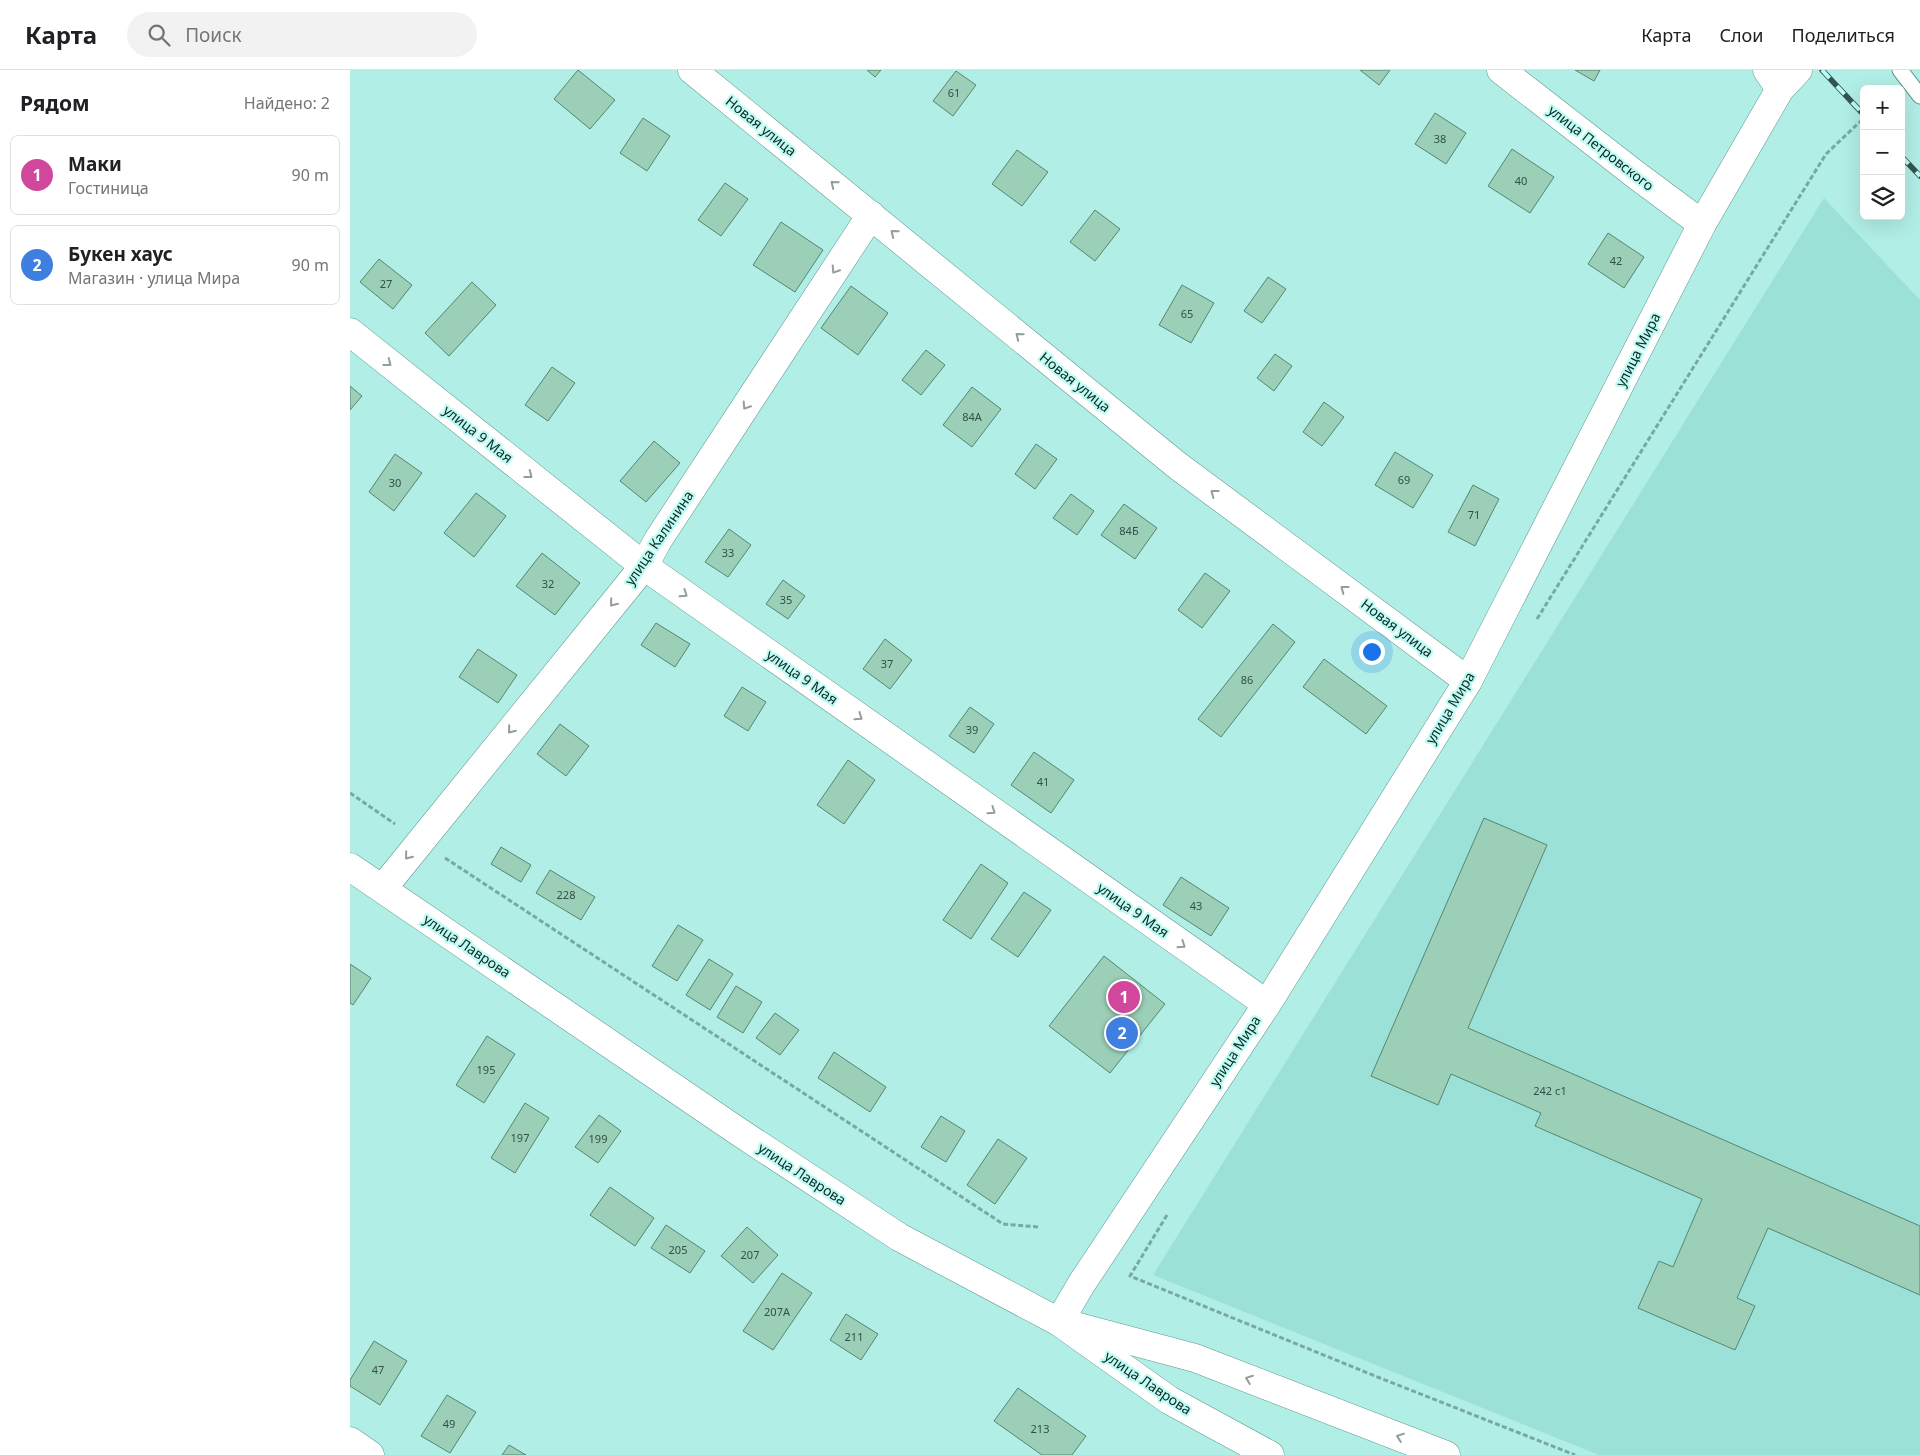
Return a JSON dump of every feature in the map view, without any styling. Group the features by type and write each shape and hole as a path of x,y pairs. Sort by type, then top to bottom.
{"street":[{"name":"Новая улица","path":"692,70 1178,466 1468,681"},
{"name":"улица Петровского","path":"1501,70 1702,224"},
{"name":"улица Мира","path":"1059,1322 1266,1004 1468,681 1702,224 1782,76"},
{"name":"улица Калинина","path":"382,888 644,566 658,540 872,215"},
{"name":"улица 9 Мая","path":"350,332 644,566 1266,1004"},
{"name":"улица Лаврова","path":"350,867 739,1132 891,1232 1059,1322 1169,1400 1270,1455"},
{"path":"1059,1322 1195,1358 1446,1455"},
{"path":"350,1442 370,1455"}],"lane":[{"path":"1900,70 1920,96"}],"path":[{"path":"350,793 420,842 1003,1224 1039,1227"},
{"path":"1130,1276 1575,1455"}],"shaded area":[{"path":"1824,198 1920,300 1920,1455 1599,1455 1153,1275"}],"building":[{"path":"578,70 615,100 590,129 554,99"},
{"path":"867,70 881,70 875,77"},
{"path":"1360,70 1390,70 1379,85"},
{"path":"1575,70 1600,70 1594,81"},
{"path":"956,71 976,85 953,116 933,101"},
{"path":"1435,113 1466,133 1446,164 1415,144"},
{"path":"643,118 670,136 647,171 620,153"},
{"path":"1512,149 1554,177 1530,213 1488,186"},
{"path":"1017,150 1048,172 1022,206 992,184"},
{"path":"725,183 748,199 721,236 698,220"},
{"path":"1095,210 1120,229 1095,261 1070,242"},
{"path":"781,222 823,250 795,292 753,265"},
{"path":"1608,233 1644,257 1624,288 1588,264"},
{"path":"379,259 412,285 393,309 360,282"},
{"path":"1268,277 1286,289 1262,323 1244,311"},
{"path":"472,282 496,305 449,356 425,333"},
{"path":"1182,285 1214,303 1191,343 1159,325"},
{"path":"851,286 888,313 858,355 821,328"},
{"path":"926,350 945,365 921,395 902,380"},
{"path":"1275,354 1292,366 1274,391 1257,378"},
{"path":"552,367 575,383 548,421 525,405"},
{"path":"350,386 362,396 350,410"},
{"path":"972,387 1001,409 972,447 943,425"},
{"path":"1324,402 1344,417 1322,446 1303,432"},
{"path":"654,441 680,463 646,502 620,481"},
{"path":"1036,444 1057,459 1035,489 1015,474"},
{"path":"1395,452 1433,475 1413,508 1375,485"},
{"path":"395,454 422,473 394,511 369,492"},
{"path":"1473,485 1499,499 1475,546 1448,532"},
{"path":"476,493 506,516 474,557 444,533"},
{"path":"1071,494 1094,511 1077,535 1053,518"},
{"path":"1124,504 1157,528 1135,559 1101,535"},
{"path":"729,529 751,545 728,577 705,562"},
{"path":"542,553 580,583 555,615 516,586"},
{"path":"1205,573 1230,591 1202,628 1178,610"},
{"path":"783,580 805,596 788,619 766,604"},
{"path":"656,623 690,644 675,667 641,645"},
{"path":"1273,624 1295,642 1221,737 1198,719"},
{"path":"885,639 912,660 890,689 863,669"},
{"path":"478,649 517,675 498,703 459,677"},
{"path":"1324,659 1387,706 1366,734 1303,687"},
{"path":"742,687 766,702 748,731 724,716"},
{"path":"970,707 994,724 974,753 949,736"},
{"path":"560,724 589,746 566,776 537,754"},
{"path":"1034,752 1074,780 1051,813 1011,785"},
{"path":"848,760 875,780 844,824 817,805"},
{"path":"1484,818 1547,845 1468,1028 1920,1226 1920,1295 1768,1228 1737,1298 1755,1306 1735,1350 1638,1308 1659,1261 1673,1267 1702,1199 1535,1126 1541,1113 1451,1074 1438,1105 1371,1076"},
{"path":"501,847 531,865 521,882 491,864"},
{"path":"981,864 1008,883 971,939 943,920"},
{"path":"550,870 595,897 581,920 536,893"},
{"path":"1181,877 1229,908 1211,936 1163,905"},
{"path":"1024,892 1051,910 1018,957 991,939"},
{"path":"678,925 703,940 677,981 652,966"},
{"path":"1104,956 1165,1004 1110,1073 1049,1026"},
{"path":"709,959 733,974 710,1010 686,995"},
{"path":"350,964 371,978 353,1005 350,1003"},
{"path":"736,986 762,1002 743,1033 717,1017"},
{"path":"775,1013 799,1030 780,1055 756,1038"},
{"path":"487,1036 515,1054 484,1103 456,1085"},
{"path":"834,1052 886,1087 870,1112 818,1078"},
{"path":"525,1103 549,1118 515,1173 491,1158"},
{"path":"599,1115 621,1131 598,1163 575,1147"},
{"path":"941,1116 965,1131 946,1162 921,1147"},
{"path":"998,1139 1027,1158 995,1204 967,1185"},
{"path":"610,1187 654,1218 635,1246 590,1215"},
{"path":"666,1225 705,1251 690,1273 651,1248"},
{"path":"747,1227 778,1255 753,1283 721,1256"},
{"path":"782,1273 812,1293 773,1350 743,1331"},
{"path":"846,1314 878,1334 861,1360 830,1340"},
{"path":"374,1341 407,1361 380,1405 350,1386 350,1380"},
{"path":"1018,1388 1086,1436 1072,1455 1042,1455 994,1421"},
{"path":"447,1395 476,1412 450,1453 421,1436"},
{"path":"509,1445 526,1455 502,1455"}],"railway":[{"path":"1822,70 1860,111"},
{"path":"1905,160 1920,176"}],"place":[{"name":"Маки","path":"1124,997"},
{"name":"Букен хаус","path":"1122,1033"}]}
